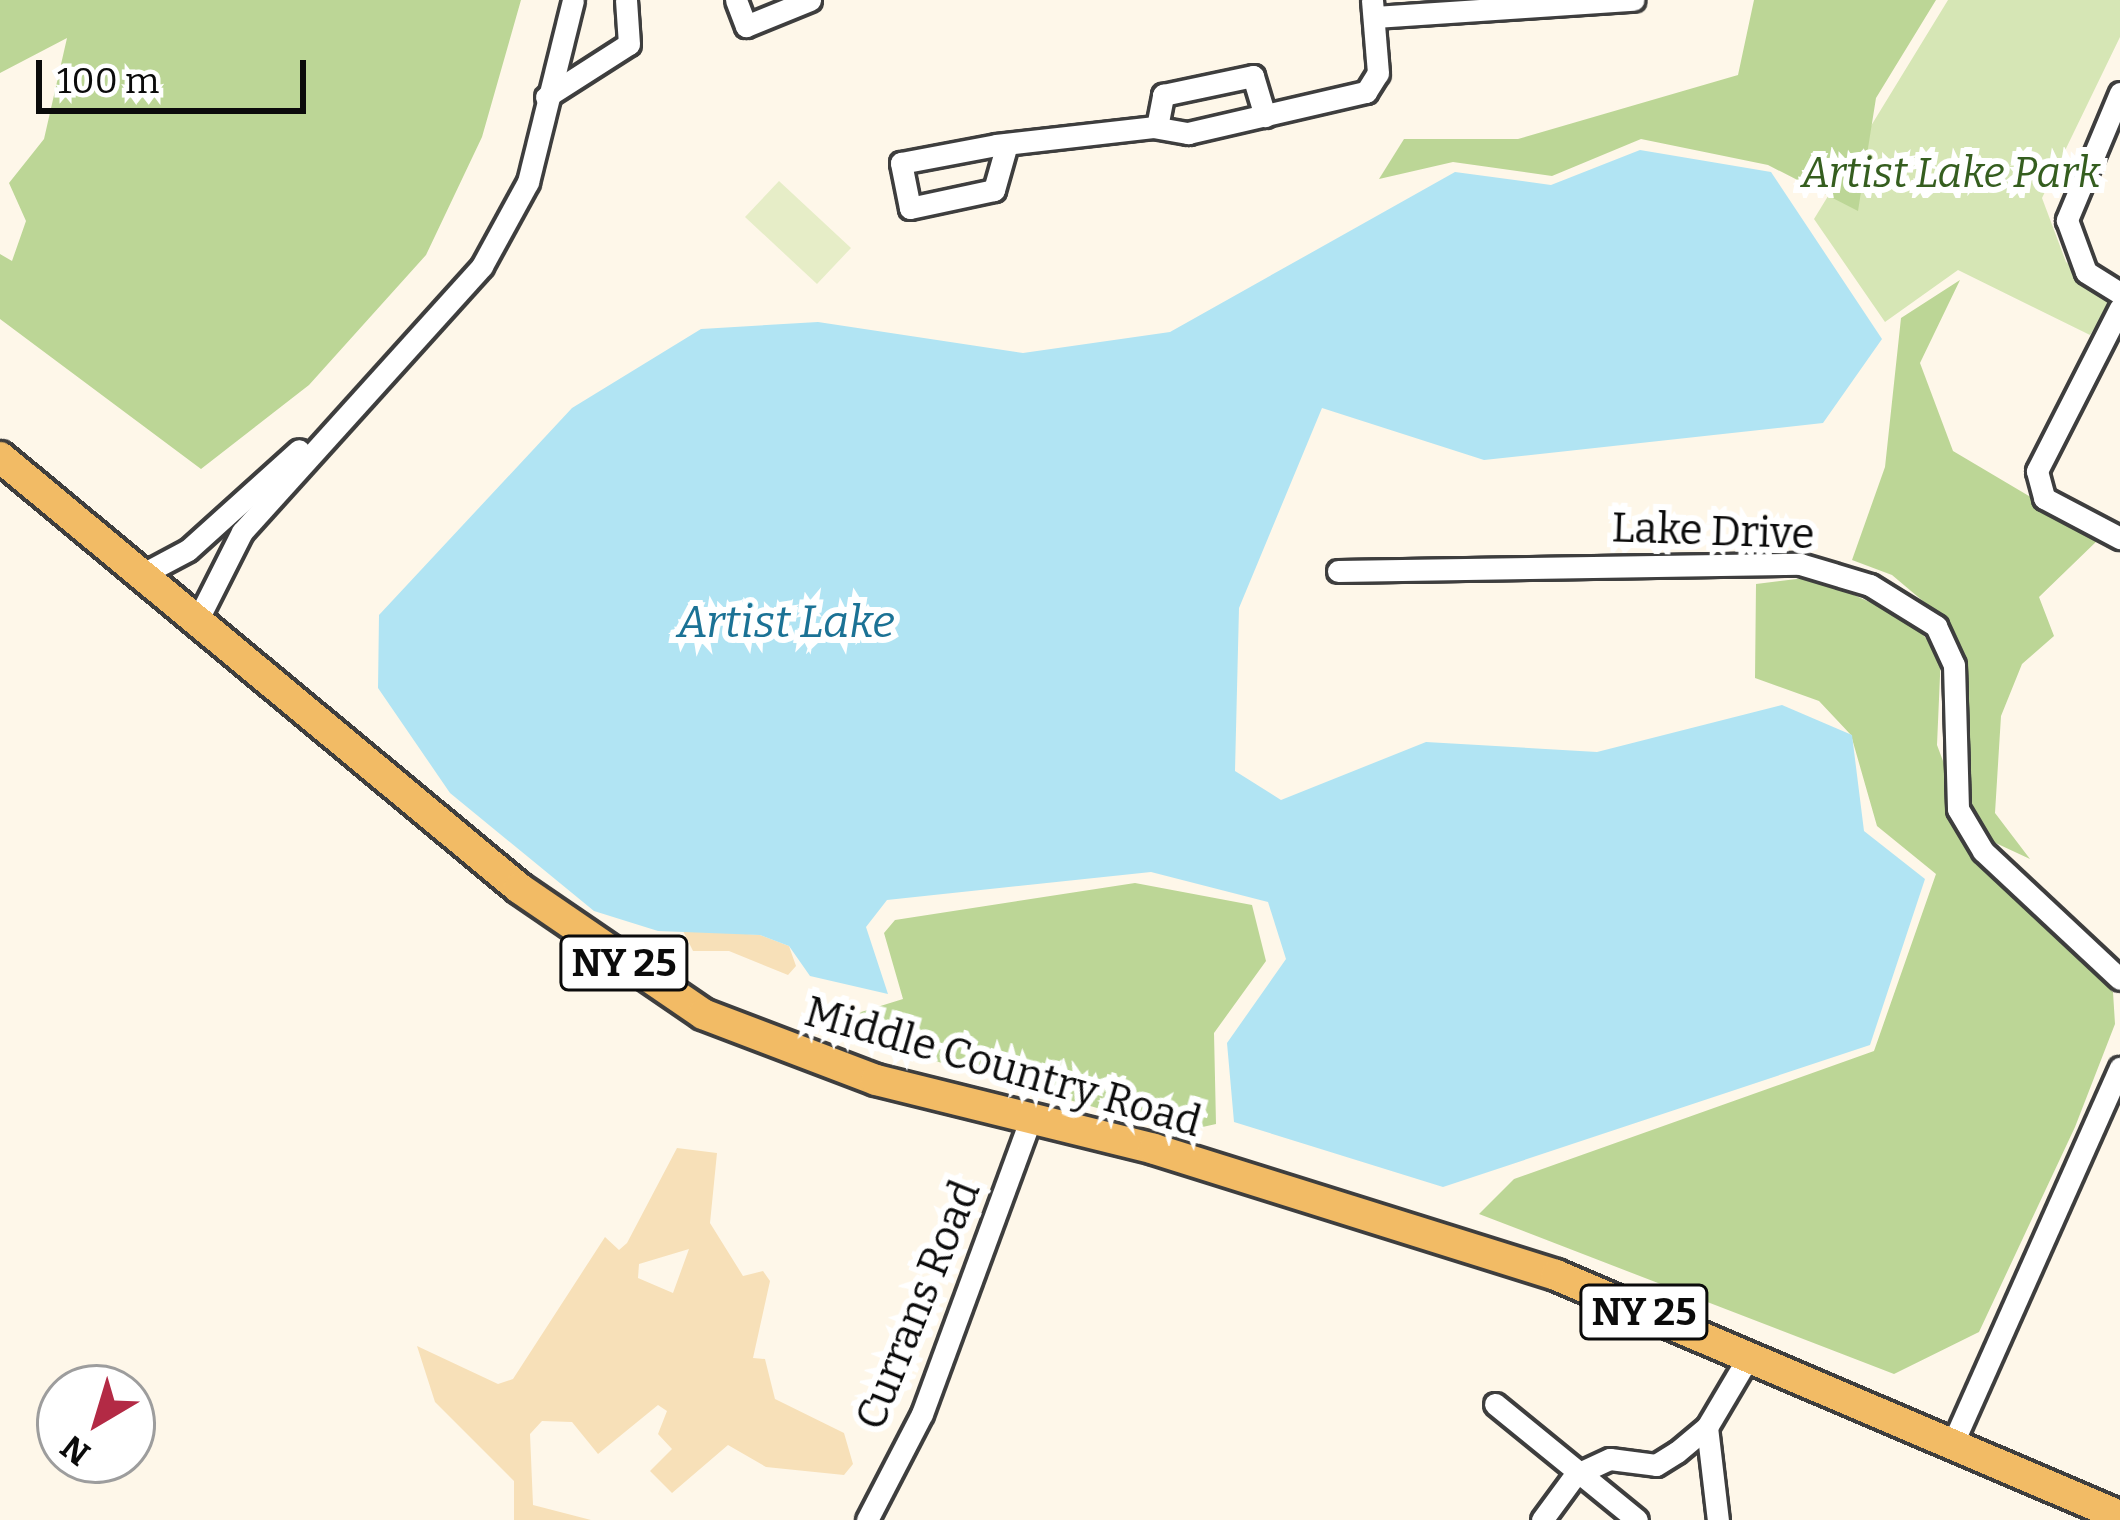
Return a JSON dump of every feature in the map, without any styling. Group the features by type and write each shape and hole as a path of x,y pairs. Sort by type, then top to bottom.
{"main road":[{"name":"Middle Country Road","path":"0,457 655,987 798,1056 1032,1115 1535,1268 2120,1516"}],"street":[{"path":"197,621 231,545 482,266 528,182 573,0"},
{"path":"546,98 629,44 626,0"},
{"path":"736,0 746,26 810,0"},
{"path":"1007,143 994,190 910,208 901,163 1007,143 1157,127 1189,134 1374,83 1373,9 1633,0"},
{"path":"1157,127 1162,95 1253,76 1265,116"},
{"path":"2120,93 2067,220 2086,272 2120,293"},
{"path":"2120,308 2037,471 2044,498 2120,538"},
{"path":"141,575 210,527 356,404"},
{"path":"210,527 231,545"},
{"name":"Lake Drive","path":"1338,571 1800,564 1870,586 1936,626 1954,665 1958,808 1983,851 2120,979"},
{"path":"1952,1445 2120,1067"},
{"name":"Currans Road","path":"867,1520 922,1414 1032,1115"},
{"path":"1542,1520 1575,1475 1610,1459 1656,1466 1708,1427 1749,1356"},
{"path":"1495,1404 1575,1475 1637,1520"},
{"path":"1708,1427 1718,1520"}],"green space":[{"path":"0,0 521,0 482,137 426,255 309,385 201,469 0,319 0,254 12,261 26,221 9,183 44,139 67,38 0,73"},
{"path":"1754,0 1936,0 1876,98 1858,211 1768,165 1641,139 1552,176 1453,162 1379,179 1404,139 1518,139 1738,75"},
{"name":"Artist Lake Park","path":"1948,0 2120,0 2120,37 2042,198 2066,262 2113,300 2090,335 1958,270 1885,322 1814,219"},
{"path":"779,181 851,248 817,284 745,217"},
{"path":"1960,280 1920,363 1953,451 2100,538 2039,597 2054,636 2022,664 2001,716 1995,813 2030,859 1987,839 1967,798 1968,668 1949,623 1892,575 1852,560 1885,467 1901,318"},
{"path":"1813,577 1906,618 1941,653 1937,745 1982,865 2113,992 2115,1024 2075,1127 1979,1332 1894,1374 1479,1214 1514,1179 1874,1051 1936,874 1877,826 1851,735 1819,701 1755,678 1756,584"},
{"path":"1135,883 1252,905 1266,961 1214,1033 1216,1124 1180,1132 842,1034 861,1012 903,999 884,933 895,920"}],"sand":[{"path":"682,929 760,935 789,946 796,966 788,975 729,951 693,951"},
{"path":"677,1148 717,1153 710,1223 743,1276 763,1271 770,1281 753,1358 765,1359 775,1399 844,1433 853,1464 844,1475 766,1467 728,1445 672,1493 650,1471 672,1449 658,1434 667,1411 658,1405 598,1454 572,1422 542,1421 530,1434 533,1505 591,1520 514,1520 514,1481 435,1402 417,1346 498,1384 513,1379 605,1237 619,1250","holes":["689,1249 673,1293 638,1278 639,1264"]}],"water":[{"name":"Artist Lake","path":"1640,150 1771,172 1882,339 1823,423 1484,460 1322,408 1239,608 1235,771 1281,800 1426,742 1597,752 1782,705 1852,735 1864,831 1925,879 1870,1045 1443,1187 1234,1122 1227,1043 1286,959 1268,902 1151,872 887,900 866,927 888,994 810,976 789,946 760,935 658,931 594,911 450,793 378,688 379,615 572,408 701,329 818,322 1023,353 1170,332 1455,172 1551,185"}]}
